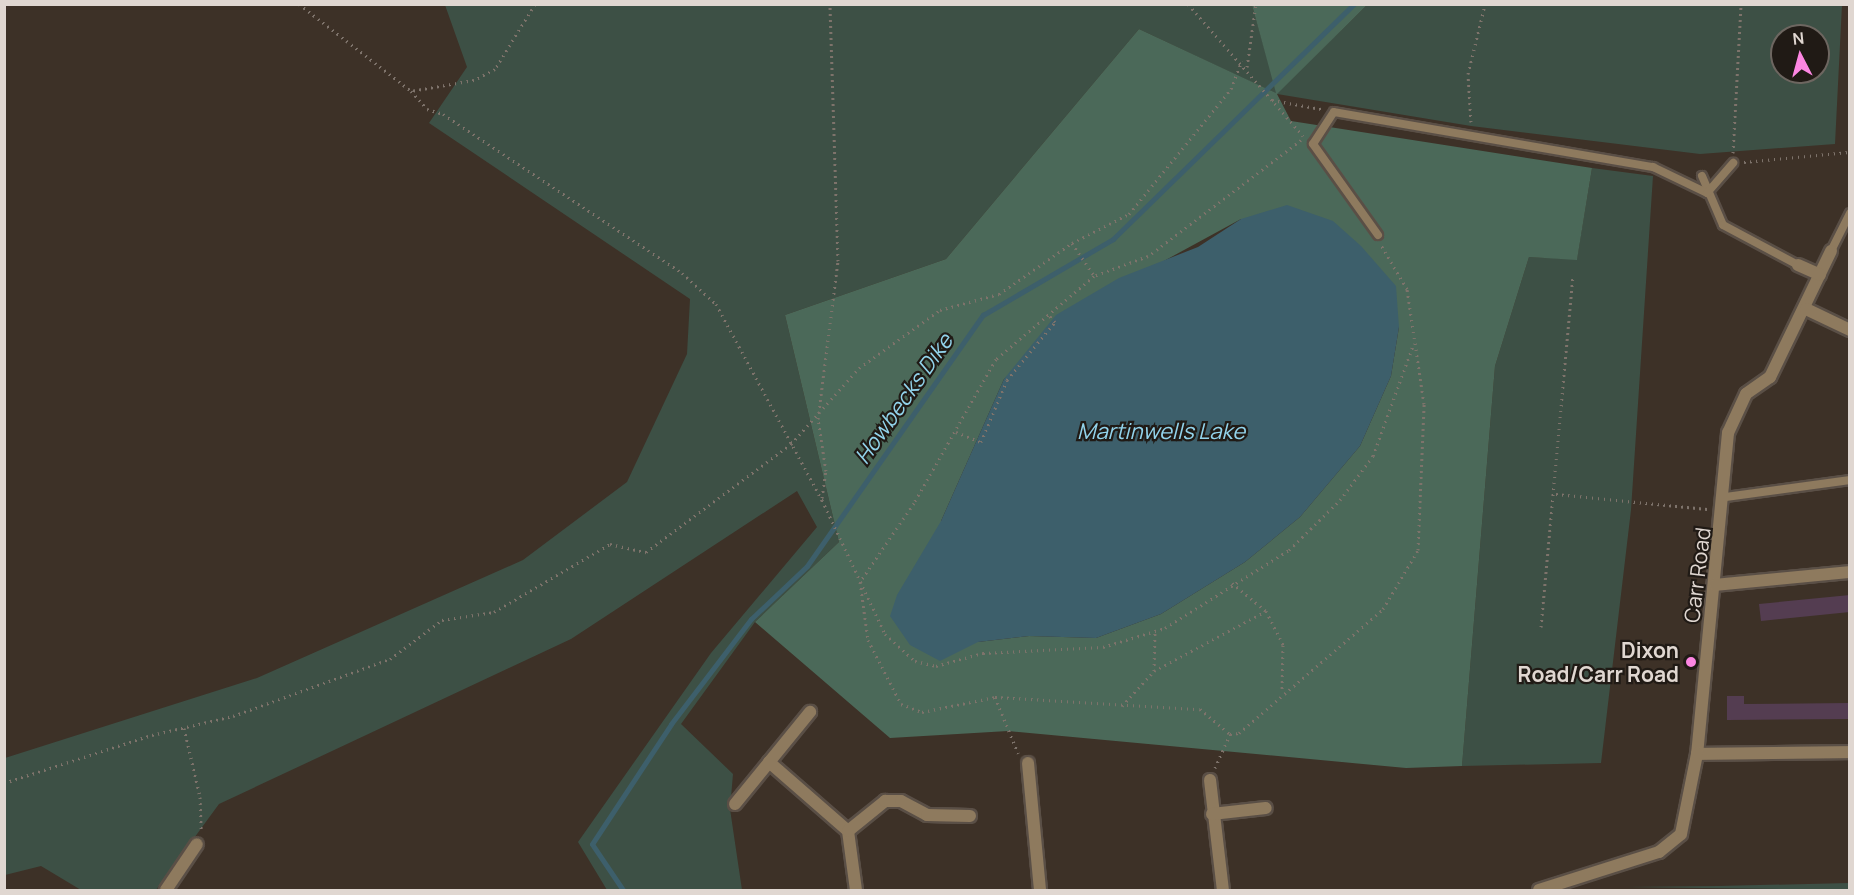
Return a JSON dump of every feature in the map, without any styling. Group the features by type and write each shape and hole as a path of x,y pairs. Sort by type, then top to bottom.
{"street":[{"name":"Carr Road","path":"1539,891 1659,852 1681,834 1697,754 1726,497 1728,433 1746,394 1770,376 1806,309 1831,251"},
{"path":"1798,265 1820,275"},
{"path":"1806,309 1850,330"},
{"path":"1715,585 1850,572"},
{"path":"735,804 810,712"},
{"path":"1697,754 1850,752"},
{"path":"769,762 848,831 856,891"},
{"path":"1028,763 1040,891"},
{"path":"1210,780 1212,814 1223,891"},
{"path":"848,831 885,801 901,801 927,816 970,816"},
{"path":"1212,814 1266,808"},
{"path":"166,891 197,844"}],"lane":[{"path":"1378,235 1312,144 1334,112 1653,167 1707,193"},
{"path":"1707,193 1733,163"},
{"path":"1702,176 1707,193 1724,225 1798,265"},
{"path":"1831,251 1850,213"},
{"path":"1726,497 1850,480"}],"path":[{"path":"299,4 411,91 427,109 443,114 682,273 716,304 822,500 829,522 885,634 915,661 936,666 983,653 1103,647 1155,631 1290,550 1347,492 1373,456 1414,343"},
{"path":"411,91 474,80 495,69 535,4"},
{"path":"822,500 826,471 819,419 838,261 830,4"},
{"path":"1188,4 1242,61 1272,100 1312,144"},
{"path":"1247,67 1256,4"},
{"path":"1469,135 1468,74 1485,4"},
{"path":"1740,4 1733,163 1850,152"},
{"path":"4,783 184,728 233,716 390,659 442,620 494,612 610,544 646,552 791,444 819,419 859,368 940,310 999,294 1072,243 1129,214 1232,89 1242,61"},
{"path":"1272,100 1334,112"},
{"path":"1230,734 1200,709 995,697 922,712 901,704 868,640 860,582 956,432 996,358 1094,276 1148,256 1294,149 1304,136"},
{"path":"1210,780 1230,734 1282,694 1383,609 1418,550 1424,404 1407,289 1383,255 1378,235"},
{"path":"1072,243 1094,276"},
{"path":"1541,627 1556,494 1573,275"},
{"path":"956,432 981,442 1008,380 1055,322 1048,314"},
{"path":"1556,494 1724,510"},
{"path":"1232,583 1266,611 1283,645 1282,694"},
{"path":"1122,706 1154,671 1266,611"},
{"path":"1154,671 1155,631"},
{"path":"995,697 1013,749 1028,763"},
{"path":"184,728 200,797 197,844"}],"green space":[{"path":"445,5 1252,5 1277,93 1367,5 1842,5 1835,144 1700,154 1471,126 1277,94 1139,29 946,259 785,315 839,542 755,622 681,724 733,774 730,809 742,890 607,890 578,842 711,653 817,527 797,491 571,639 219,804 156,890 81,890 41,866 5,875 5,758 257,678 523,560 627,482 687,354 690,299 429,123 467,67"},
{"path":"1252,5 1367,5 1277,94 1291,121 1592,168 1577,260 1529,257 1495,366 1462,766 1406,768 1008,731 890,738 755,622 839,542 785,315 946,259 1139,29 1276,93","holes":["1241,219 1399,327 1391,376 1360,446 1300,517 1245,562 1161,614 1096,638 1029,636 978,642 941,521 1004,379 1162,262"]},
{"path":"1592,168 1653,176 1631,510 1601,763 1462,766 1495,366 1529,257 1577,259"},
{"path":"1849,883 1849,890 1626,887 1718,886"}],"water":[{"name":"Martinwells Lake","path":"1287,205 1333,221 1361,246 1396,286 1399,327 1391,376 1360,446 1300,517 1245,562 1161,614 1096,638 1029,636 978,642 940,661 910,645 890,616 897,595 941,521 1004,379 1056,315 1119,278 1198,247 1241,219"}],"building":[{"path":"1850,595 1850,612 1761,621 1759,604"},
{"path":"1727,696 1744,696 1744,704 1850,703 1850,719 1727,720"}],"waterway":[{"name":"Howbecks Dike","path":"623,890 592,844 671,724 751,619 807,566 983,315 1113,239 1354,4"}],"place":[{"name":"Dixon Road/Carr Road","path":"1691,662"}]}
